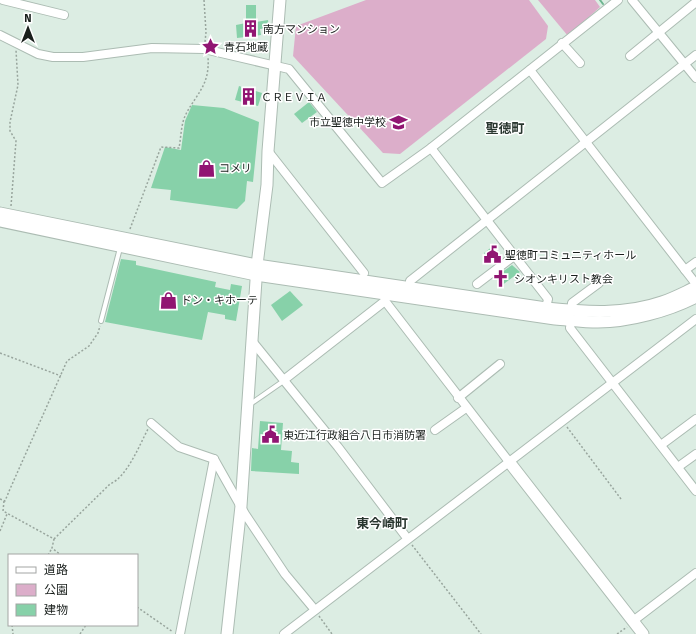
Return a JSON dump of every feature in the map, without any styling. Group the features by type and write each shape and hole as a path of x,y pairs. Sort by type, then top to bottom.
{"street":[{"path":"3,0 64,15"},
{"path":"227,634 240,506 257,270 267,185 268,151 280,0"},
{"path":"0,35 38,54 53,57 83,57 152,48 206,50 289,70 382,183 431,148 618,0"},
{"path":"632,0 696,78"},
{"path":"630,56 696,2"},
{"path":"562,43 580,63"},
{"path":"409,288 410,281 487,221 585,141 696,55"},
{"path":"530,70 696,284"},
{"path":"431,148 548,299 546,308"},
{"path":"268,151 364,273"},
{"path":"6,212 121,243"},
{"path":"0,221 386,293 571,316 599,322 641,316 677,307 696,297"},
{"path":"477,284 514,256"},
{"path":"685,270 696,262"},
{"path":"599,283 572,303 570,328 696,491"},
{"path":"285,379 386,293 409,288 546,308 571,316 625,310 661,302 696,287"},
{"path":"386,293 458,398 643,634"},
{"path":"284,634 407,538 510,463 562,421 696,319"},
{"path":"252,341 285,379 407,538"},
{"path":"458,398 500,364"},
{"path":"435,430 466,408"},
{"path":"661,445 696,419"},
{"path":"151,423 179,447 214,459 240,506 284,574 315,610"},
{"path":"678,468 696,454"},
{"path":"180,634 214,459"},
{"path":"633,621 696,573"}],"lane":[{"path":"101,322 121,243"},
{"path":"247,406 285,379"}],"path":[{"path":"121,243 137,212 161,147 179,148 185,115 204,87 209,64 206,50 204,0"},
{"path":"6,212 16,141 10,131 10,122 18,85 15,42"},
{"path":"54,539 3,511 4,501 67,361 89,346 98,332 101,322"},
{"path":"0,353 61,376"},
{"path":"562,421 621,499"},
{"path":"49,554 54,539 110,484 117,481 122,475 151,423"},
{"path":"0,499 4,501"},
{"path":"0,531 7,514"},
{"path":"407,538 481,634"},
{"path":"52,548 60,554"},
{"path":"138,608 177,634"},
{"path":"315,610 332,634"},
{"path":"617,634 633,621"}],"green space":[{"name":"市立聖徳中学校","path":"366,0 529,0 548,26 546,39 400,154 383,153 293,56 296,26"},
{"path":"538,0 595,0 600,7 568,36"}],"building":[{"name":"南方マンション","path":"246,5 256,5 256,22 268,20 269,28 260,29 261,35 237,38 236,25 246,23"},
{"name":"ＣＲＥＶＩＡ","path":"239,86 262,93 258,106 235,100"},
{"path":"309,102 317,112 302,123 294,114"},
{"name":"コメリ","path":"192,105 224,108 259,122 253,182 247,181 245,201 237,209 170,200 171,190 151,188 165,147 181,150 185,121"},
{"name":"聖徳町コミュニティホール","path":"493,246 501,257 492,264 484,253"},
{"name":"ドン・キホーテ","path":"121,259 136,261 136,265 216,282 215,287 230,290 231,284 242,286 236,321 225,319 225,315 208,312 202,340 105,322"},
{"path":"512,265 520,272 501,286 495,277"},
{"path":"290,291 303,305 282,321 271,305"},
{"name":"東近江行政組合八日市消防署","path":"260,421 283,423 281,450 292,451 291,462 299,463 299,474 251,471 252,448 258,449"}],"waterway":[{"path":"600,0 603,4"}],"place":[{"name":"南方マンション","path":"250,29"},
{"name":"青石地蔵","path":"211,47"},
{"name":"ＣＲＥＶＩＡ","path":"248,97"},
{"name":"市立聖徳中学校","path":"399,122"},
{"name":"コメリ","path":"206,168"},
{"name":"聖徳町コミュニティホール","path":"492,255"},
{"name":"シオンキリスト教会","path":"501,279"},
{"name":"ドン・キホーテ","path":"168,300"},
{"name":"東近江行政組合八日市消防署","path":"270,435"}],"district":[{"name":"聖徳町","path":"505,128"},
{"name":"東今崎町","path":"382,523"}]}
